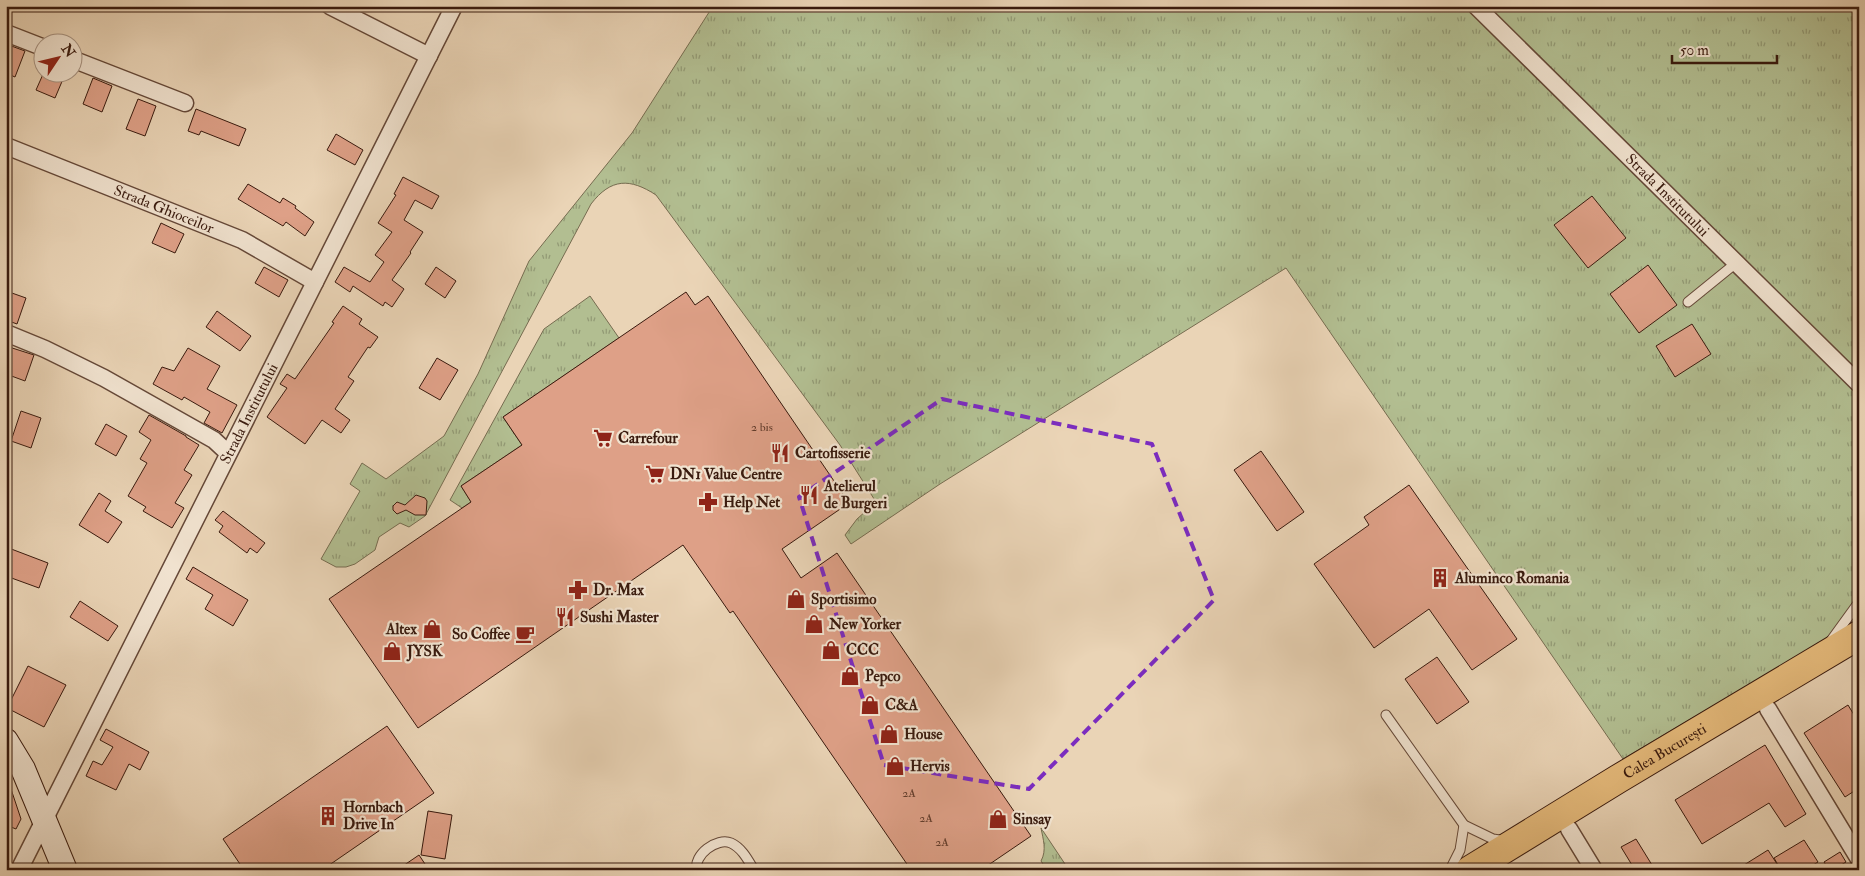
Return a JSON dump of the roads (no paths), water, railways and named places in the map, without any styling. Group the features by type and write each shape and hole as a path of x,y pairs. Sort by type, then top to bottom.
{"highway":[{"name":"Calea București","path":"1470,870 1859,635"},
{"name":"Calea București","path":"1502,870 1768,708 1859,655"}],"main road":[{"path":"6,741 23,769 65,870"}],"street":[{"path":"330,6 429,56"},
{"name":"Strada Institutului","path":"19,870 454,6"},
{"name":"Strada Institutului","path":"1476,6 1859,384"},
{"path":"6,33 32,43"},
{"path":"82,63 185,103"},
{"name":"Strada Ghioceilor","path":"6,146 242,240 315,282"},
{"path":"6,333 45,349 104,378 214,440 228,453"},
{"path":"1768,708 1859,860"},
{"path":"1569,828 1594,870"}],"lane":[{"path":"1688,302 1736,263"},
{"path":"1822,658 1828,645 1859,602"},
{"path":"1386,715 1464,825 1493,839 1507,841 1521,838"},
{"path":"1450,870 1460,850 1464,825"},
{"path":"697,870 696,862 701,855 717,843 725,842 739,848 754,870"}],"place":[{"name":"Carrefour","path":"603,438"},
{"name":"Cartofisserie","path":"780,453"},
{"name":"DN1 Value Centre","path":"655,474"},
{"name":"Atelierul de Burgeri","path":"809,495"},
{"name":"Help Net","path":"708,502"},
{"name":"Aluminco Romania","path":"1440,578"},
{"name":"Dr. Max","path":"578,590"},
{"name":"Sportisimo","path":"796,599"},
{"name":"Sushi Master","path":"565,617"},
{"name":"New Yorker","path":"814,624"},
{"name":"Altex","path":"432,629"},
{"name":"So Coffee","path":"525,634"},
{"name":"CCC","path":"831,650"},
{"name":"JYSK","path":"392,651"},
{"name":"Pepco","path":"850,676"},
{"name":"C&A","path":"870,705"},
{"name":"House","path":"889,734"},
{"name":"Hervis","path":"895,766"},
{"name":"Hornbach Drive In","path":"328,816"},
{"name":"Sinsay","path":"998,819"}]}
